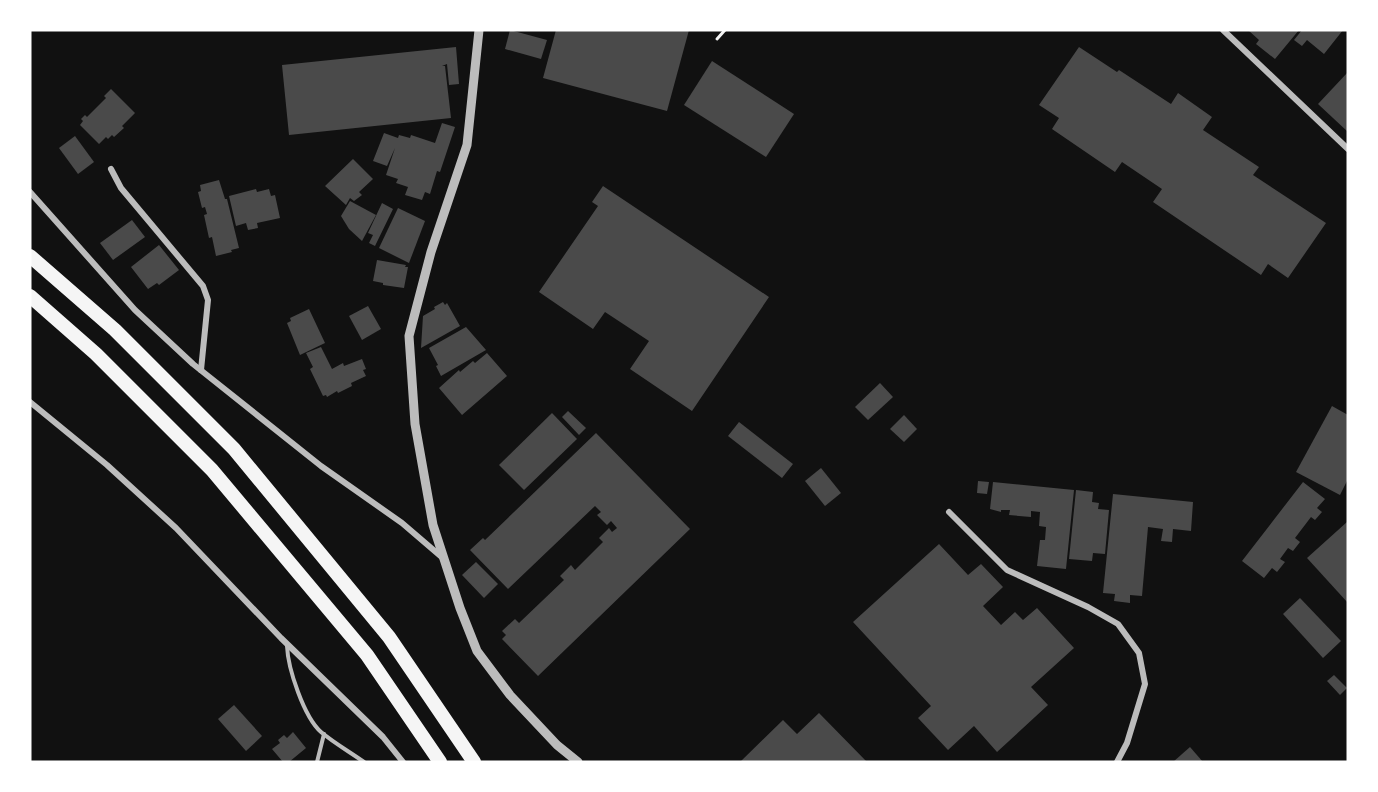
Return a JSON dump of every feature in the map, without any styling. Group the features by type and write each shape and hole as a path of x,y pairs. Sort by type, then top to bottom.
{"highway":[{"path":"30,255 115,330 234,449 389,637 474,762"},
{"path":"30,296 96,354 212,470 367,655 440,762"}],"street":[{"path":"479,30 467,145 431,252 409,336 415,424 433,525 460,608 477,651 510,696 557,745 578,762"},
{"path":"1223,30 1348,149"},
{"path":"111,169 121,188 203,286 208,300 201,370"},
{"path":"30,192 135,310 201,370 321,466 402,523 444,560"},
{"path":"30,402 107,465 176,528 287,644 383,737 403,762"},
{"path":"949,512 1007,570 1088,607 1118,624 1139,653 1145,684 1127,742 1117,762"}],"lane":[{"path":"287,644 288,661 300,698 320,731 364,762"},
{"path":"317,762 324,734"}],"path":[{"path":"717,39 725,30"}],"building":[{"path":"510,30 547,40 541,59 505,49"},
{"path":"556,30 689,30 667,111 543,78"},
{"path":"1248,30 1299,30 1275,59 1256,44 1259,40"},
{"path":"1302,30 1343,30 1324,54 1307,40 1302,46 1294,40"},
{"path":"456,47 459,84 449,85 447,64 442,66 445,66 451,118 289,135 282,65"},
{"path":"1079,47 1171,104 1178,93 1212,117 1203,130 1259,167 1253,175 1326,223 1288,278 1268,264 1261,275 1153,202 1162,189 1122,162 1115,172 1052,129 1059,118 1039,105"},
{"path":"712,61 794,114 766,157 684,105"},
{"path":"1348,72 1348,132 1318,104"},
{"path":"111,89 135,113 114,137 112,135 108,139 106,137 99,144 80,125 83,121 81,119 85,115 87,117 106,98 104,96"},
{"path":"442,123 455,127 430,194 425,192 422,200 405,195 408,187 396,183 398,179 386,175 395,148 387,166 373,161 384,133 398,138 399,135 410,138 411,135 435,143"},
{"path":"75,136 94,162 78,174 59,148"},
{"path":"353,159 373,179 359,192 362,195 354,201 350,198 346,205 325,186"},
{"path":"219,180 225,199 227,199 239,248 216,256 204,215 207,214 205,207 202,208 198,192 201,191 200,185"},
{"path":"603,186 769,297 692,411 630,369 649,341 605,312 593,329 539,292 598,206 592,202"},
{"path":"256,189 257,192 269,189 271,196 275,195 280,218 257,223 258,228 248,230 246,223 236,226 229,196"},
{"path":"350,201 376,215 362,241 349,229 341,216"},
{"path":"382,203 393,209 375,246 369,243 373,235 368,233"},
{"path":"398,208 425,221 409,263 379,248"},
{"path":"132,220 145,237 113,260 100,243"},
{"path":"159,245 179,270 159,285 157,283 148,289 131,267"},
{"path":"377,260 408,267 404,288 373,281"},
{"path":"443,302 445,305 447,303 460,326 421,348 423,316"},
{"path":"368,306 381,329 362,340 349,316"},
{"path":"309,309 325,343 300,355 287,323 291,321 290,318"},
{"path":"466,327 486,350 441,376 429,348"},
{"path":"321,347 332,369 343,363 344,366 362,359 366,376 351,383 352,386 338,393 337,391 327,397 323,396 310,369 313,367 306,353"},
{"path":"487,353 507,376 462,415 439,388 459,370 460,372 473,361 475,363"},
{"path":"880,383 893,397 868,420 855,407"},
{"path":"1332,406 1348,415 1348,479 1340,495 1296,472"},
{"path":"568,411 586,428 579,435 562,417"},
{"path":"552,413 577,439 524,490 499,465"},
{"path":"904,415 917,429 904,442 890,429"},
{"path":"739,422 793,464 782,478 728,436"},
{"path":"596,433 690,529 538,676 502,639 506,635 502,631 515,619 519,623 564,580 560,576 571,565 575,570 603,542 599,538 609,528 612,532 617,528 611,521 607,525 597,515 601,512 595,506 508,589 470,550 483,538 485,540"},
{"path":"821,468 841,493 825,506 805,481"},
{"path":"978,481 989,482 987,494 977,493"},
{"path":"993,482 1074,490 1066,569 1037,566 1040,540 1045,540 1046,527 1039,526 1040,512 1031,511 1031,517 1009,515 1010,510 1001,510 1001,512 990,509"},
{"path":"1303,482 1325,499 1317,508 1322,512 1315,520 1311,517 1295,538 1300,542 1293,551 1288,548 1280,559 1285,562 1277,572 1272,568 1264,578 1242,561"},
{"path":"1076,490 1093,492 1092,502 1099,503 1098,509 1109,510 1105,554 1093,553 1092,561 1069,559"},
{"path":"1113,494 1193,502 1191,531 1173,529 1172,542 1161,541 1163,529 1148,527 1142,596 1130,595 1130,603 1114,601 1115,594 1103,593"},
{"path":"1348,523 1348,603 1307,558"},
{"path":"939,544 968,575 981,564 1003,587 983,606 1001,625 1015,612 1023,620 1037,608 1074,648 1031,687 1048,705 997,752 974,726 948,750 918,718 931,706 853,622"},
{"path":"476,562 498,584 484,598 462,575"},
{"path":"1300,598 1341,641 1323,658 1283,614"},
{"path":"1334,675 1347,688 1340,695 1327,681"},
{"path":"234,705 262,736 246,751 218,719"},
{"path":"819,713 867,762 740,762 783,720 797,734"},
{"path":"293,732 306,748 289,762 283,762 272,749 280,743 278,740 284,735 287,738"},
{"path":"1190,747 1203,762 1173,762"}]}
